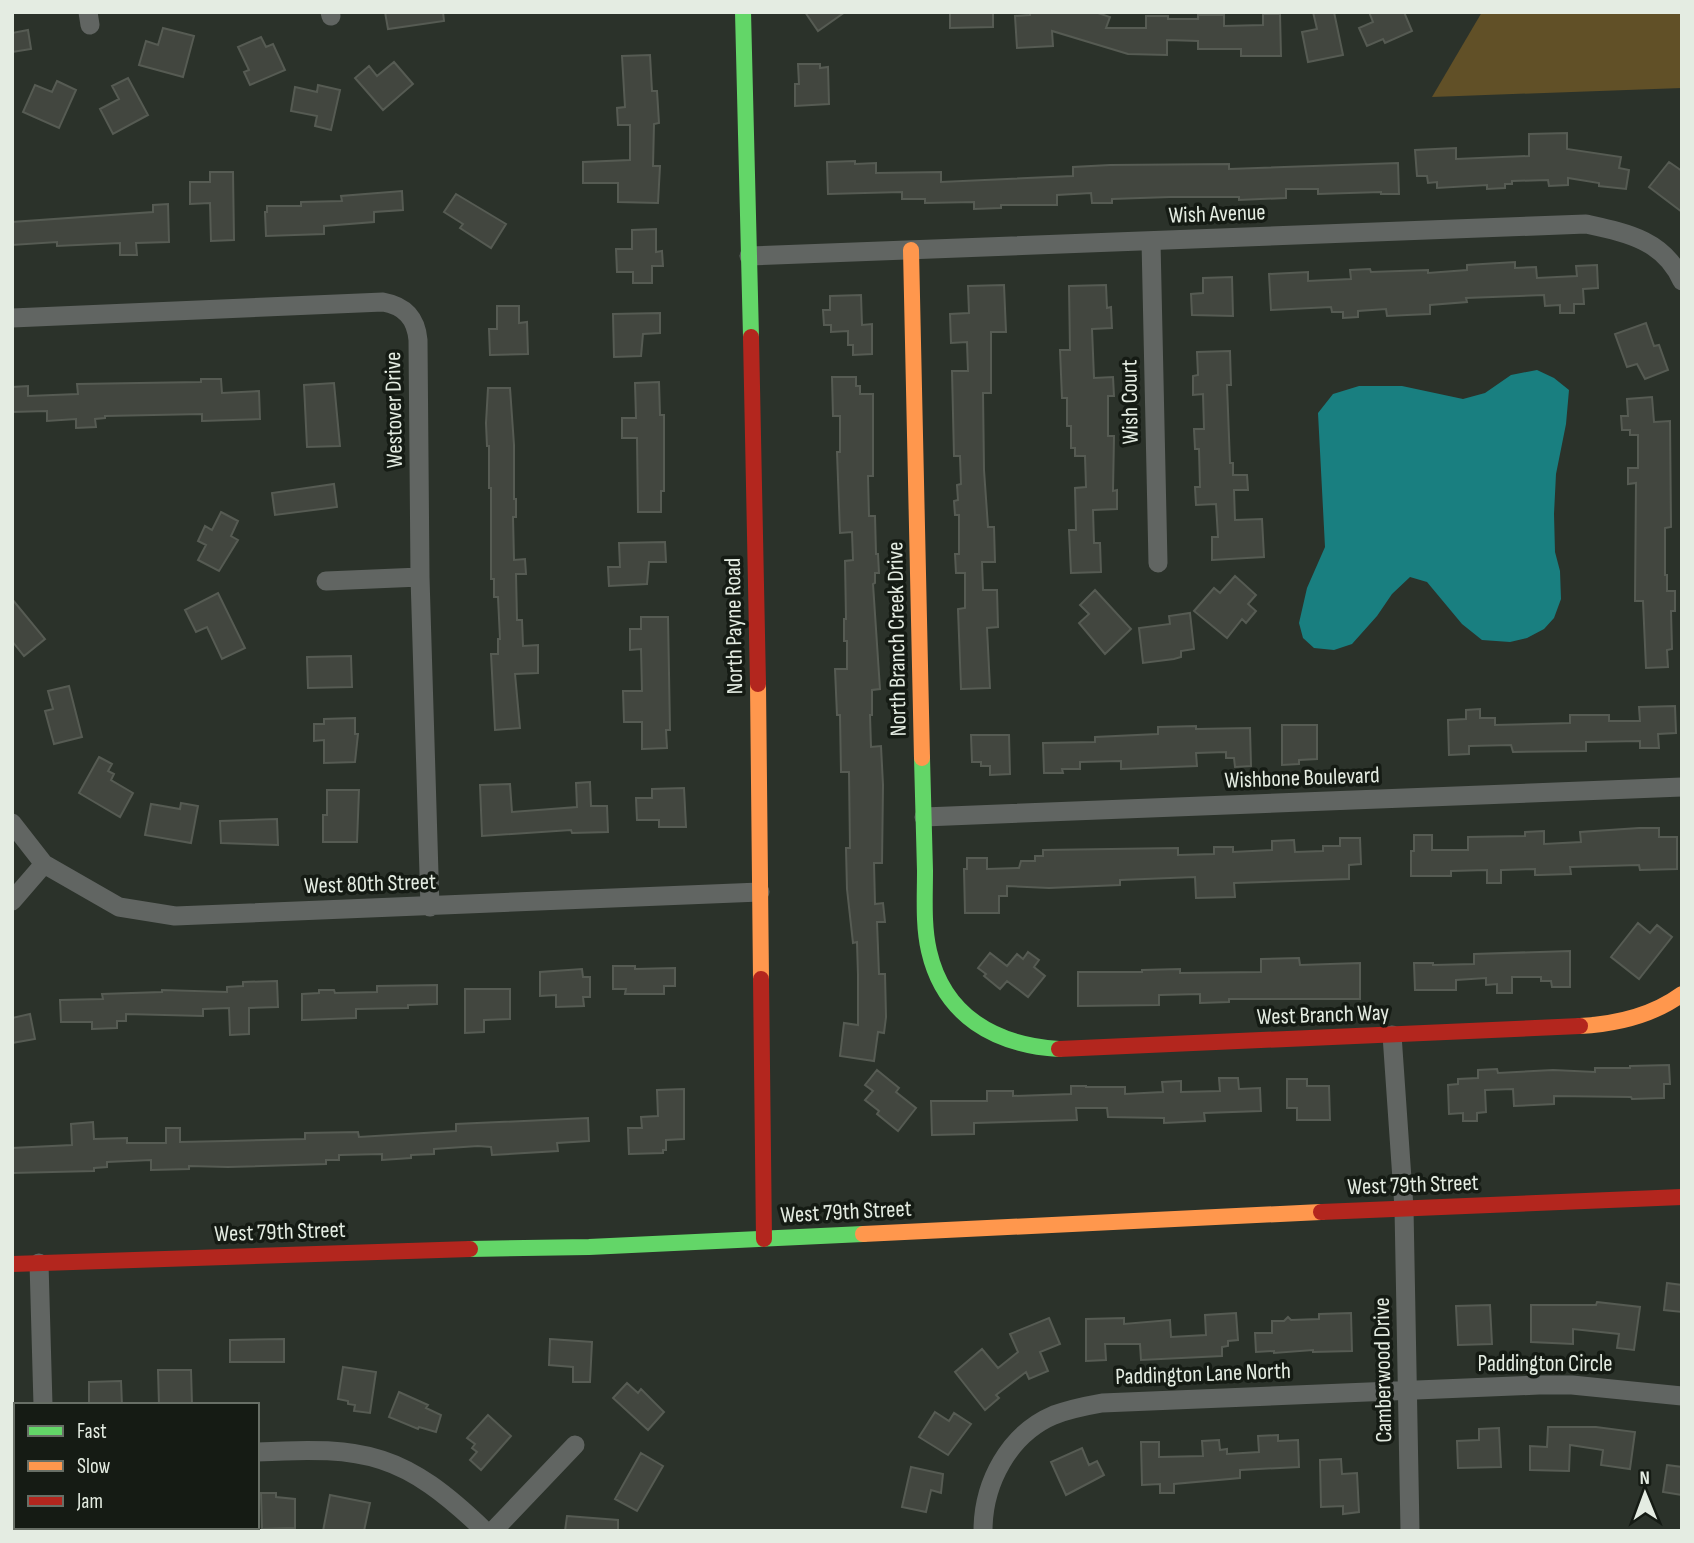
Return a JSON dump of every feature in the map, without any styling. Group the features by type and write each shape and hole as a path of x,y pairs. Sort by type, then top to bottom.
{"street":[{"name":"North Payne Road","path":"743,12 761,892 764,1239"},
{"name":"Wish Avenue","path":"749,256 1586,224 1634,234 1669,258 1678,273"},
{"name":"Wish Court","path":"1151,241 1158,563"},
{"name":"North Branch Creek Drive","path":"911,250 927,946 937,978 946,995 966,1016"},
{"name":"Westover Drive","path":"12,318 383,302 403,309 414,321 418,340 430,907"},
{"path":"326,581 421,577"},
{"name":"Wishbone Boulevard","path":"924,817 1682,787"},
{"name":"West 80th Street","path":"12,823 44,864 119,907 175,916 761,892"},
{"path":"12,901 44,864"},
{"name":"West Branch Way","path":"966,1016 984,1030 1006,1040 1057,1049 1604,1025 1650,1014 1668,1005 1682,993"},
{"name":"Camberwood Drive","path":"1392,1035 1404,1208 1410,1531"},
{"name":"West 79th Street","path":"12,1264 412,1250 589,1247 1682,1197"},
{"path":"39,1263 43,1403"},
{"name":"Paddington Circle","path":"1408,1391 1572,1385 1682,1396"},
{"name":"Paddington Lane North","path":"983,1531 985,1506 992,1481 1013,1446 1038,1424 1077,1407 1102,1403 1408,1391"},
{"path":"493,1531 575,1445"},
{"path":"259,1452 326,1449 384,1459 436,1486 485,1531"}],"shaded area":[{"path":"1482,12 1682,12 1682,88 1432,97"}],"water":[{"path":"1537,370 1554,378 1569,390 1566,424 1556,474 1555,552 1560,571 1561,599 1554,618 1544,629 1527,638 1510,642 1482,640 1462,624 1427,582 1410,577 1392,594 1352,644 1334,650 1314,648 1303,638 1299,623 1307,588 1325,547 1318,413 1333,394 1359,386 1402,386 1463,399 1485,393 1511,375"}],"building":[{"path":"385,12 443,12 444,21 388,29"},
{"path":"805,12 845,12 818,31"},
{"path":"950,12 993,12 993,27 950,28"},
{"path":"1030,12 1095,12 1110,17 1106,28 1146,28 1146,16 1198,19 1198,15 1224,15 1224,26 1263,25 1263,14 1280,14 1281,56 1241,56 1241,49 1198,49 1198,41 1167,40 1167,55 1128,54 1052,31 1053,46 1017,48 1015,16 1030,15"},
{"path":"1313,12 1334,12 1343,55 1308,62 1302,32 1317,29"},
{"path":"1369,12 1404,12 1412,31 1385,43 1383,39 1367,46 1359,28 1373,22"},
{"path":"163,28 194,36 183,77 139,65 146,41 158,45"},
{"path":"28,30 31,49 12,52 12,33"},
{"path":"261,37 266,47 273,44 285,70 250,85 244,72 249,70 238,47"},
{"path":"650,55 652,91 657,91 659,123 654,124 653,166 660,166 658,203 618,202 618,183 583,183 583,162 630,160 630,125 618,125 617,108 625,107 622,56"},
{"path":"394,62 413,84 383,110 355,78 369,66 377,76"},
{"path":"798,64 820,64 820,68 828,67 829,104 795,106 795,84 799,84"},
{"path":"128,78 148,115 113,134 100,109 119,99 112,86"},
{"path":"57,81 76,90 59,128 23,112 35,85 52,92"},
{"path":"318,85 340,90 331,130 315,126 317,116 291,111 295,87 317,92"},
{"path":"1567,133 1567,149 1621,157 1619,168 1629,170 1626,189 1568,178 1568,185 1549,186 1548,180 1512,181 1512,184 1505,184 1505,188 1487,189 1487,185 1437,188 1437,182 1428,183 1427,176 1417,176 1415,150 1456,148 1456,159 1529,156 1529,134"},
{"path":"855,161 855,164 876,163 876,173 941,172 941,182 1073,176 1073,167 1110,165 1229,164 1229,169 1398,163 1399,194 1318,194 1318,189 1286,189 1286,198 1239,200 1239,197 1170,197 1112,199 1112,203 1092,203 1091,193 1057,195 1057,205 1001,205 1001,208 974,209 974,202 925,203 925,199 902,199 902,192 828,194 827,162"},
{"path":"1669,162 1682,171 1682,212 1649,187"},
{"path":"210,172 233,172 234,240 211,241 210,203 190,204 190,182 210,182"},
{"path":"402,191 403,210 374,212 374,222 324,226 324,234 266,236 267,206 301,206 301,202 342,201 341,196"},
{"path":"456,194 506,224 491,248 460,228 463,224 444,212"},
{"path":"168,204 169,242 136,243 137,255 120,255 120,243 57,246 57,242 12,245 12,222 153,212 153,205"},
{"path":"656,229 656,252 662,251 663,266 652,266 652,283 633,283 633,272 617,272 616,249 632,249 632,230"},
{"path":"1515,262 1515,268 1536,267 1537,278 1577,276 1576,266 1597,265 1598,288 1583,289 1584,304 1574,304 1574,313 1560,313 1560,305 1545,306 1544,295 1466,298 1467,302 1430,305 1430,314 1387,316 1386,309 1358,311 1358,317 1343,318 1343,312 1332,312 1331,307 1271,310 1269,274 1308,272 1308,281 1351,279 1350,270 1428,270 1428,273 1467,270 1467,265"},
{"path":"1232,277 1233,316 1192,315 1191,294 1203,293 1203,278"},
{"path":"1004,285 1006,332 991,332 991,393 983,393 988,527 994,527 995,562 982,562 983,590 997,590 998,627 987,628 990,688 961,689 958,609 965,608 965,573 956,573 959,515 955,515 954,501 958,500 957,485 961,484 960,456 954,456 952,371 968,371 967,342 951,343 950,314 969,313 968,286"},
{"path":"1106,285 1107,308 1111,307 1112,328 1092,329 1094,378 1113,377 1114,396 1108,396 1108,436 1114,436 1113,491 1117,490 1117,509 1093,510 1094,543 1100,543 1101,572 1071,573 1069,530 1076,530 1075,488 1086,487 1085,456 1075,456 1075,448 1071,448 1071,426 1067,426 1067,398 1062,398 1060,350 1070,350 1069,286"},
{"path":"861,295 862,325 872,324 872,354 853,355 853,345 848,345 848,331 831,332 831,325 824,325 823,310 830,310 830,296"},
{"path":"497,306 519,306 519,323 527,322 528,354 490,355 489,329 497,329"},
{"path":"660,313 660,333 643,334 641,356 614,357 613,314"},
{"path":"1646,323 1654,346 1659,345 1668,370 1645,379 1637,364 1627,367 1615,334"},
{"path":"1230,351 1231,385 1227,385 1230,463 1233,463 1233,475 1247,475 1248,490 1234,490 1235,520 1262,519 1264,557 1212,560 1212,537 1218,537 1216,504 1196,505 1195,487 1200,487 1199,449 1195,449 1194,429 1204,429 1203,394 1193,395 1193,376 1198,375 1197,352"},
{"path":"832,377 856,377 860,394 873,394 873,476 868,476 869,516 875,516 878,554 879,573 875,573 873,584 880,689 872,690 870,715 871,747 881,746 882,863 874,863 875,904 883,903 885,922 877,922 879,974 885,974 886,1017 884,1033 878,1032 874,1061 840,1056 844,1023 858,1025 858,975 857,942 853,943 847,889 846,848 850,848 849,772 841,772 840,715 837,715 835,669 847,669 847,641 844,641 845,561 853,560 852,532 840,533 837,452 840,452 840,416 833,416"},
{"path":"201,379 221,379 222,393 259,391 260,419 202,421 202,414 105,416 95,419 96,427 76,428 76,419 47,421 47,411 12,412 12,387 28,386 28,396 78,394 77,384 201,382"},
{"path":"659,382 660,415 664,415 664,491 661,491 661,512 638,512 637,438 622,438 622,418 636,418 635,383"},
{"path":"334,383 340,446 307,447 304,385"},
{"path":"488,388 510,388 516,499 516,517 513,517 514,560 525,559 526,574 516,574 517,620 522,620 523,646 538,645 538,673 515,674 520,728 495,730 491,654 498,654 500,639 498,597 494,597 494,579 491,579 491,488 486,423"},
{"path":"1652,397 1654,422 1670,421 1671,527 1665,528 1665,575 1667,591 1675,591 1675,611 1671,611 1672,649 1667,650 1668,667 1646,668 1643,601 1635,601 1636,483 1628,484 1628,468 1638,468 1638,435 1630,435 1630,430 1622,430 1621,416 1628,416 1627,399"},
{"path":"334,484 337,507 275,515 272,493"},
{"path":"221,512 238,521 231,536 238,540 219,571 198,560 206,545 198,541 205,526 212,530"},
{"path":"665,542 666,562 649,562 647,584 609,586 608,567 620,567 619,543"},
{"path":"1235,576 1256,595 1248,604 1256,611 1246,623 1242,619 1227,638 1194,611 1214,588 1220,593"},
{"path":"1095,590 1131,629 1105,654 1079,623 1089,614 1080,605"},
{"path":"218,593 245,648 222,659 207,627 196,632 185,610"},
{"path":"12,599 45,639 24,656 12,641"},
{"path":"1190,613 1194,649 1181,651 1181,657 1174,659 1143,663 1139,628 1170,624 1169,616"},
{"path":"641,617 668,617 670,730 666,730 667,748 642,749 642,722 624,722 623,691 642,691 641,649 630,650 630,629 641,629"},
{"path":"351,656 352,687 308,688 307,657"},
{"path":"69,686 82,737 54,744 45,711 53,709 48,691"},
{"path":"1675,706 1676,733 1658,734 1659,748 1640,748 1640,741 1586,742 1586,751 1513,752 1511,745 1469,746 1469,754 1449,755 1448,720 1466,719 1466,710 1480,709 1480,718 1495,718 1495,725 1570,723 1570,715 1609,715 1609,721 1640,721 1639,707"},
{"path":"355,718 355,734 358,734 355,762 324,763 324,740 314,741 314,724 324,724 324,719"},
{"path":"1282,725 1317,725 1317,759 1282,765"},
{"path":"1196,726 1196,729 1250,728 1251,766 1235,767 1234,758 1226,758 1226,752 1196,753 1197,766 1121,769 1121,761 1080,762 1080,769 1044,773 1043,743 1095,742 1095,737 1158,734 1158,727"},
{"path":"971,735 1009,735 1010,774 990,775 990,766 972,762"},
{"path":"99,757 112,764 108,771 114,774 111,780 133,793 120,817 79,793"},
{"path":"590,782 591,806 607,806 608,832 572,833 571,830 482,836 480,785 510,784 512,812 577,807 576,783"},
{"path":"684,788 686,827 659,827 659,820 637,820 636,798 652,798 652,789"},
{"path":"327,790 359,790 357,842 323,842"},
{"path":"181,803 198,806 191,843 145,835 151,804 180,809"},
{"path":"277,819 278,845 221,843 220,821"},
{"path":"1659,828 1659,837 1677,837 1677,869 1640,870 1639,865 1570,867 1571,874 1539,875 1535,875 1535,869 1501,870 1501,883 1487,883 1487,870 1451,871 1451,876 1411,876 1414,835 1432,835 1432,850 1468,850 1468,837 1525,836 1525,832 1544,831 1544,844 1581,842 1580,832"},
{"path":"1340,838 1360,838 1361,864 1349,865 1349,879 1234,883 1235,897 1196,898 1195,877 1120,880 1120,885 1049,888 1007,886 1007,896 999,896 999,913 965,913 964,869 967,869 967,858 987,858 987,869 1019,868 1021,861 1035,861 1035,856 1043,856 1043,850 1178,848 1178,855 1214,854 1214,847 1233,847 1233,852 1272,850 1272,841 1294,840 1295,852 1323,851 1323,846 1340,846"},
{"path":"1638,923 1650,933 1657,925 1672,937 1639,979 1611,957"},
{"path":"1570,951 1570,987 1552,987 1551,981 1541,981 1541,977 1512,977 1512,993 1497,993 1497,984 1486,985 1486,978 1456,980 1456,990 1415,990 1414,963 1474,964 1474,954"},
{"path":"1028,952 1039,960 1034,967 1045,976 1028,997 1007,981 1000,989 978,968 990,953 1007,966 1017,954 1023,959"},
{"path":"1299,958 1300,965 1360,963 1360,999 1229,999 1229,1002 1200,1003 1200,994 1159,995 1159,1005 1078,1006 1078,972 1180,969 1180,973 1261,972 1261,959"},
{"path":"613,966 635,966 635,969 675,968 675,986 664,986 664,994 625,994 626,989 613,989"},
{"path":"582,969 583,977 590,977 590,997 583,997 584,1006 556,1007 556,995 540,996 540,972"},
{"path":"277,981 278,1007 249,1008 249,1034 230,1035 229,1008 203,1009 203,1016 126,1014 126,1021 117,1021 117,1028 92,1029 92,1022 61,1022 60,1000 103,999 102,994 162,990 227,992 227,987 243,986 243,982"},
{"path":"437,985 437,1004 408,1005 408,1008 356,1009 356,1018 302,1020 302,994 319,993 319,990 334,990 335,993 377,992 377,986"},
{"path":"465,989 510,989 510,1019 484,1020 484,1032 465,1033"},
{"path":"30,1014 35,1039 12,1043 12,1018"},
{"path":"1669,1065 1670,1084 1664,1084 1664,1098 1554,1096 1554,1104 1514,1106 1513,1089 1485,1090 1486,1112 1477,1113 1477,1121 1463,1121 1463,1113 1449,1114 1448,1085 1458,1084 1458,1079 1478,1078 1478,1070 1497,1069 1498,1073 1553,1070 1595,1072 1595,1068"},
{"path":"877,1070 899,1088 896,1092 916,1108 898,1131 865,1100 873,1091 865,1085"},
{"path":"1219,1078 1238,1078 1239,1089 1260,1088 1261,1111 1204,1113 1205,1121 1164,1123 1164,1118 1108,1117 1107,1108 1076,1108 1077,1120 974,1123 974,1134 932,1135 931,1101 987,1101 987,1091 1013,1091 1013,1096 1071,1094 1071,1086 1125,1087 1125,1094 1163,1092 1162,1082 1181,1081 1181,1092 1220,1091"},
{"path":"1287,1079 1307,1079 1307,1086 1329,1086 1330,1120 1297,1120 1297,1108 1287,1108"},
{"path":"684,1089 684,1139 666,1140 666,1150 663,1150 663,1153 629,1154 628,1128 642,1128 641,1117 658,1116 657,1090"},
{"path":"588,1118 589,1141 557,1143 558,1151 492,1155 491,1147 478,1146 434,1149 434,1154 382,1160 382,1154 339,1155 339,1160 326,1160 326,1164 189,1166 189,1169 151,1170 151,1160 107,1162 107,1167 94,1168 94,1171 12,1173 12,1148 72,1145 71,1124 93,1122 94,1139 127,1138 127,1143 166,1143 166,1128 180,1128 180,1142 227,1141 305,1139 305,1133 358,1132 359,1137 456,1131 456,1124"},
{"path":"1667,1283 1682,1285 1682,1312 1664,1310"},
{"path":"1597,1302 1640,1307 1634,1350 1617,1348 1619,1334 1573,1329 1573,1344 1531,1342 1531,1305 1596,1305"},
{"path":"1490,1305 1492,1344 1458,1345 1456,1306"},
{"path":"1236,1313 1238,1340 1228,1341 1228,1346 1222,1347 1222,1356 1141,1360 1140,1344 1105,1344 1106,1360 1086,1361 1086,1319 1124,1318 1124,1324 1170,1320 1171,1337 1206,1335 1205,1315"},
{"path":"1351,1313 1352,1351 1256,1352 1255,1333 1272,1333 1272,1321 1284,1321 1288,1317 1291,1320 1319,1319 1319,1314"},
{"path":"1049,1318 1060,1344 1040,1352 1048,1371 1029,1379 1026,1372 996,1395 999,1398 985,1410 955,1372 982,1349 998,1368 1018,1352 1010,1334"},
{"path":"284,1339 284,1362 230,1362 230,1340"},
{"path":"550,1339 592,1342 590,1382 573,1382 573,1367 549,1365"},
{"path":"343,1367 376,1372 370,1413 354,1411 355,1405 338,1399"},
{"path":"158,1370 191,1370 192,1403 159,1403"},
{"path":"121,1381 122,1403 89,1403 89,1382"},
{"path":"627,1383 638,1393 641,1389 664,1412 648,1430 613,1398"},
{"path":"399,1392 428,1405 426,1408 441,1415 436,1432 419,1427 418,1429 389,1417"},
{"path":"935,1412 949,1421 954,1413 971,1424 948,1455 919,1437"},
{"path":"488,1415 511,1436 481,1470 470,1460 477,1452 472,1448 475,1444 467,1438"},
{"path":"1548,1427 1596,1427 1635,1432 1630,1469 1601,1465 1603,1450 1570,1445 1569,1471 1530,1470 1530,1446 1547,1447"},
{"path":"1499,1428 1501,1467 1458,1468 1457,1441 1479,1440 1479,1429"},
{"path":"1278,1435 1278,1441 1298,1440 1299,1467 1240,1470 1240,1478 1174,1484 1174,1493 1160,1493 1160,1484 1142,1485 1141,1442 1159,1442 1159,1457 1203,1456 1202,1441 1219,1440 1220,1450 1227,1449 1227,1454 1259,1452 1258,1436"},
{"path":"1082,1448 1089,1465 1097,1461 1104,1475 1066,1495 1051,1462"},
{"path":"641,1453 663,1466 637,1511 615,1499"},
{"path":"1341,1459 1342,1474 1357,1473 1359,1512 1343,1514 1343,1506 1321,1507 1320,1460"},
{"path":"1667,1465 1682,1467 1682,1495 1663,1492"},
{"path":"911,1467 943,1474 941,1493 931,1490 926,1512 902,1507"},
{"path":"261,1493 276,1493 276,1497 295,1499 295,1528 262,1529"},
{"path":"330,1495 370,1503 364,1531 323,1531"},
{"path":"567,1516 618,1520 618,1531 565,1531"}],"traffic: fast":[{"path":"743,12 751,337"},
{"path":"922,758 925,921 929,951 936,974 960,1010 976,1023 1014,1041 1059,1049"},
{"path":"470,1249 589,1247 863,1234"}],"traffic: slow":[{"path":"911,250 922,758"},
{"path":"758,684 761,979"},
{"path":"1580,1026 1634,1018 1659,1008 1682,994"},
{"path":"863,1234 1321,1212"}],"traffic: jam":[{"path":"751,337 758,684"},
{"path":"761,979 764,1239"},
{"path":"1059,1049 1580,1026"},
{"path":"1321,1212 1682,1197"},
{"path":"12,1264 470,1249"}]}
